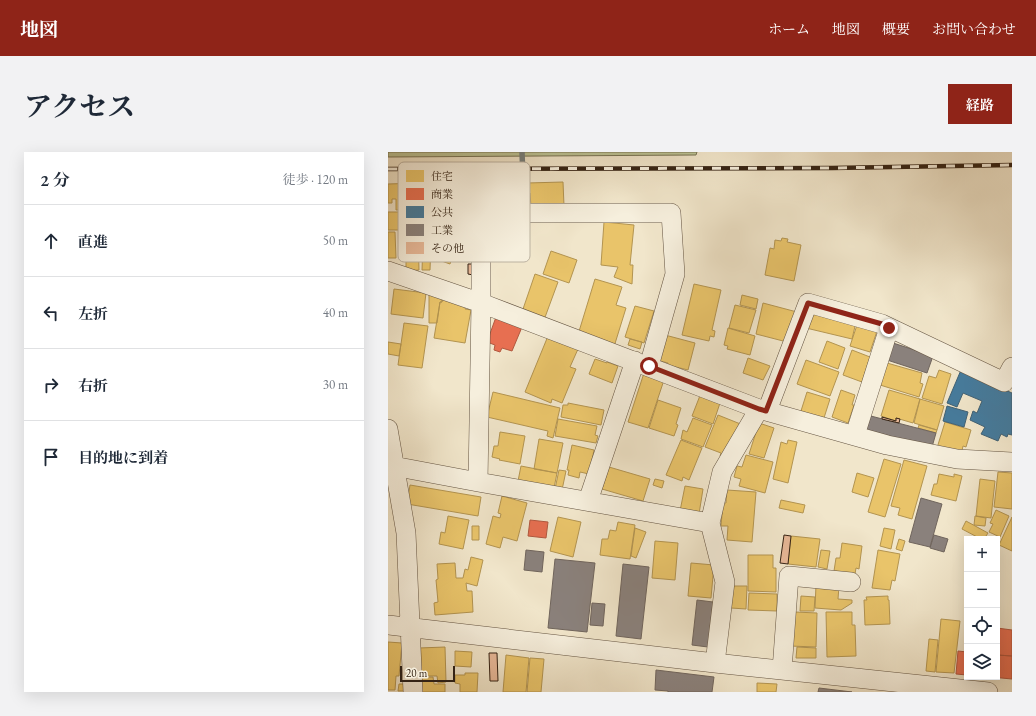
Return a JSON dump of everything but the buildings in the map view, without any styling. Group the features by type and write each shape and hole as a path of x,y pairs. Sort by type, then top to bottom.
{"street":[{"path":"530,213 671,213 675,274 642,364 588,502"},
{"path":"478,482 481,262"},
{"path":"388,270 481,303 763,410 887,445 957,458 1012,462"},
{"path":"715,663 725,582 710,523 722,472 763,410 808,303 882,324 1004,382 1012,367"},
{"path":"855,435 889,328"},
{"path":"388,429 391,465 406,533 414,692"},
{"path":"391,465 710,523"},
{"path":"782,670 788,576 851,582"},
{"path":"388,626 988,692"}],"green space":[{"path":"388,152 697,152 696,155 388,157"}],"waterway":[{"path":"522,152 522,162"}],"railway":[{"path":"530,169 832,168 1012,165"},
{"path":"388,169 398,169"}],"route":[{"path":"649,366 766,411 808,303 882,324 889,328"}]}
